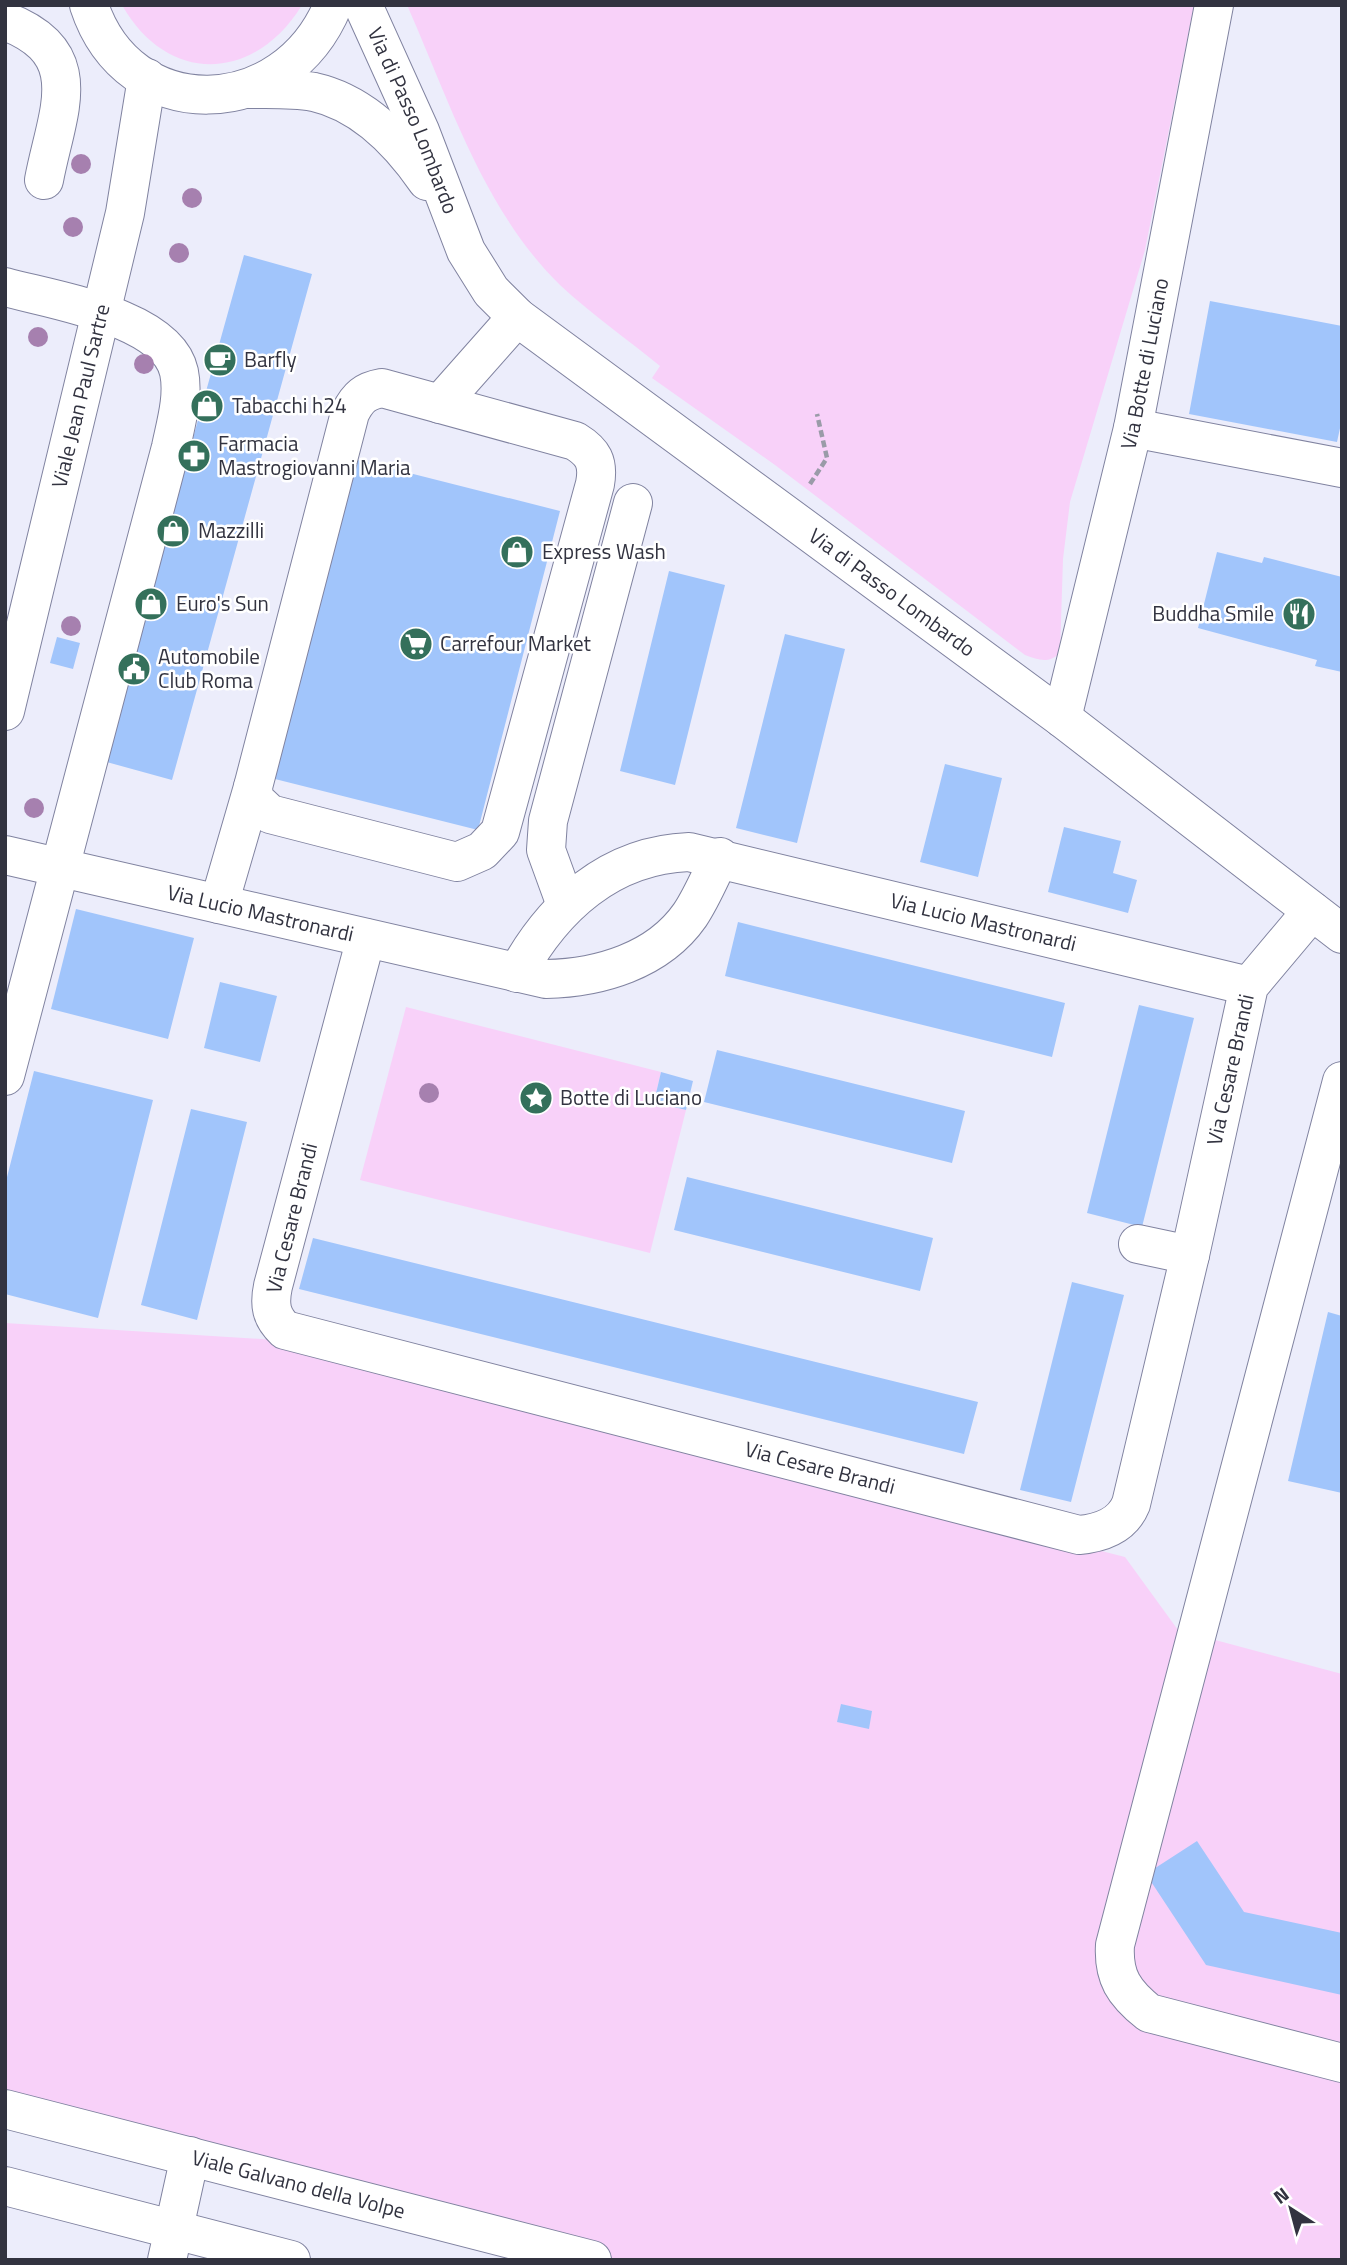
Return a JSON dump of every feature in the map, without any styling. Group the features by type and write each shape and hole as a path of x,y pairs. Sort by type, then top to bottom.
{"street":[{"path":"88,10 115,53 147,78 187,93 227,94 267,82 301,58 325,25 333,5"},
{"name":"Via di Passo Lombardo","path":"363,5 420,131 460,237"},
{"name":"Via Botte di Luciano","path":"1062,718 1133,428 1214,5"},
{"path":"5,21 28,31 45,43 60,66 61,91 44,180"},
{"name":"Viale Jean Paul Sartre","path":"5,711 131,183 147,78"},
{"name":"Via di Passo Lombardo","path":"247,89 313,92 337,100 361,113 385,131 405,151 426,179 481,277 517,317 1062,718 1342,934"},
{"path":"5,287 141,328 170,351 180,373 180,403 171,447 62,869 5,1076"},
{"path":"440,404 517,317"},
{"path":"219,904 253,787 350,413 357,399 368,391 382,388 575,441 587,448 596,458 598,472 500,832 491,844 469,859 457,862 446,860 270,814 254,799 253,787"},
{"path":"1133,428 1342,468"},
{"path":"566,905 548,859 548,821 633,503"},
{"name":"Via Lucio Mastronardi","path":"517,973 533,944 566,905 612,872 638,861 669,853 690,852 720,857 1249,986"},
{"name":"Via Lucio Mastronardi","path":"5,855 546,979 586,977 642,956 667,940 689,916 720,857"},
{"name":"Via Cesare Brandi","path":"366,938 270,1299 278,1323 296,1335 1068,1533 1094,1534 1118,1522 1131,1504 1190,1255 1249,986 1312,911"},
{"path":"1342,1081 1115,1945 1114,1964 1125,1990 1149,2013 1342,2063"},
{"path":"1138,1244 1190,1255"},
{"name":"Viale Galvano della Volpe","path":"5,2109 592,2260"},
{"path":"171,2245 190,2156"},
{"path":"5,2186 171,2245 291,2260"}],"path":[{"path":"788,517 827,458 817,414"}],"shaded area":[{"path":"122,5 302,5 283,30 261,49 237,60 212,64 187,61 163,50 141,31"},
{"path":"407,5 1194,5 1145,250 1070,502 1063,559 1060,653 1047,660 1025,655 775,465 652,378 660,366 560,285 533,256 510,223 471,153"},
{"path":"406,1007 661,1072 654,1102 686,1110 650,1253 360,1180"},
{"path":"5,1323 276,1340 1125,1557 1178,1630 1342,1674 1342,2260 592,2260 5,2109"}],"building":[{"path":"244,255 312,274 172,780 103,761"},
{"path":"1210,301 1342,326 1342,419 1337,442 1189,414"},
{"name":"Carrefour Market","path":"354,459 560,511 478,830 271,778"},
{"path":"1217,552 1262,563 1264,557 1342,577 1342,672 1315,666 1317,660 1198,628"},
{"path":"669,571 725,585 675,785 620,771"},
{"path":"785,634 845,649 797,843 736,828"},
{"path":"57,637 80,643 73,669 50,663"},
{"path":"945,764 1002,778 978,877 920,862"},
{"path":"1064,827 1121,841 1113,873 1137,880 1128,913 1048,892"},
{"path":"76,909 194,938 168,1039 51,1009"},
{"path":"738,922 1065,1003 1052,1057 725,976"},
{"path":"220,982 277,996 260,1062 204,1048"},
{"path":"1139,1005 1194,1018 1142,1227 1087,1213"},
{"path":"717,1050 965,1111 952,1163 704,1102"},
{"path":"34,1071 153,1100 98,1318 5,1294 5,1185"},
{"path":"661,1072 693,1081 686,1110 654,1102"},
{"path":"191,1109 247,1122 197,1320 141,1305"},
{"path":"687,1177 933,1238 920,1291 674,1230"},
{"path":"313,1238 978,1402 964,1454 299,1289"},
{"path":"1072,1282 1124,1295 1071,1502 1020,1490"},
{"path":"1328,1312 1342,1316 1342,1493 1288,1481"},
{"path":"841,1704 872,1711 869,1729 837,1722"},
{"path":"1197,1841 1244,1912 1342,1933 1342,1995 1206,1965 1146,1874"}],"place":[{"name":"Barfly","path":"220,360"},
{"name":"Tabacchi h24","path":"207,406"},
{"name":"Farmacia Mastrogiovanni Maria","path":"194,456"},
{"name":"Mazzilli","path":"173,531"},
{"name":"Express Wash","path":"517,552"},
{"name":"Euro's Sun","path":"151,604"},
{"name":"Buddha Smile","path":"1299,614"},
{"name":"Carrefour Market","path":"416,644"},
{"name":"Automobile Club Roma","path":"134,669"},
{"name":"Botte di Luciano","path":"536,1098"}]}
